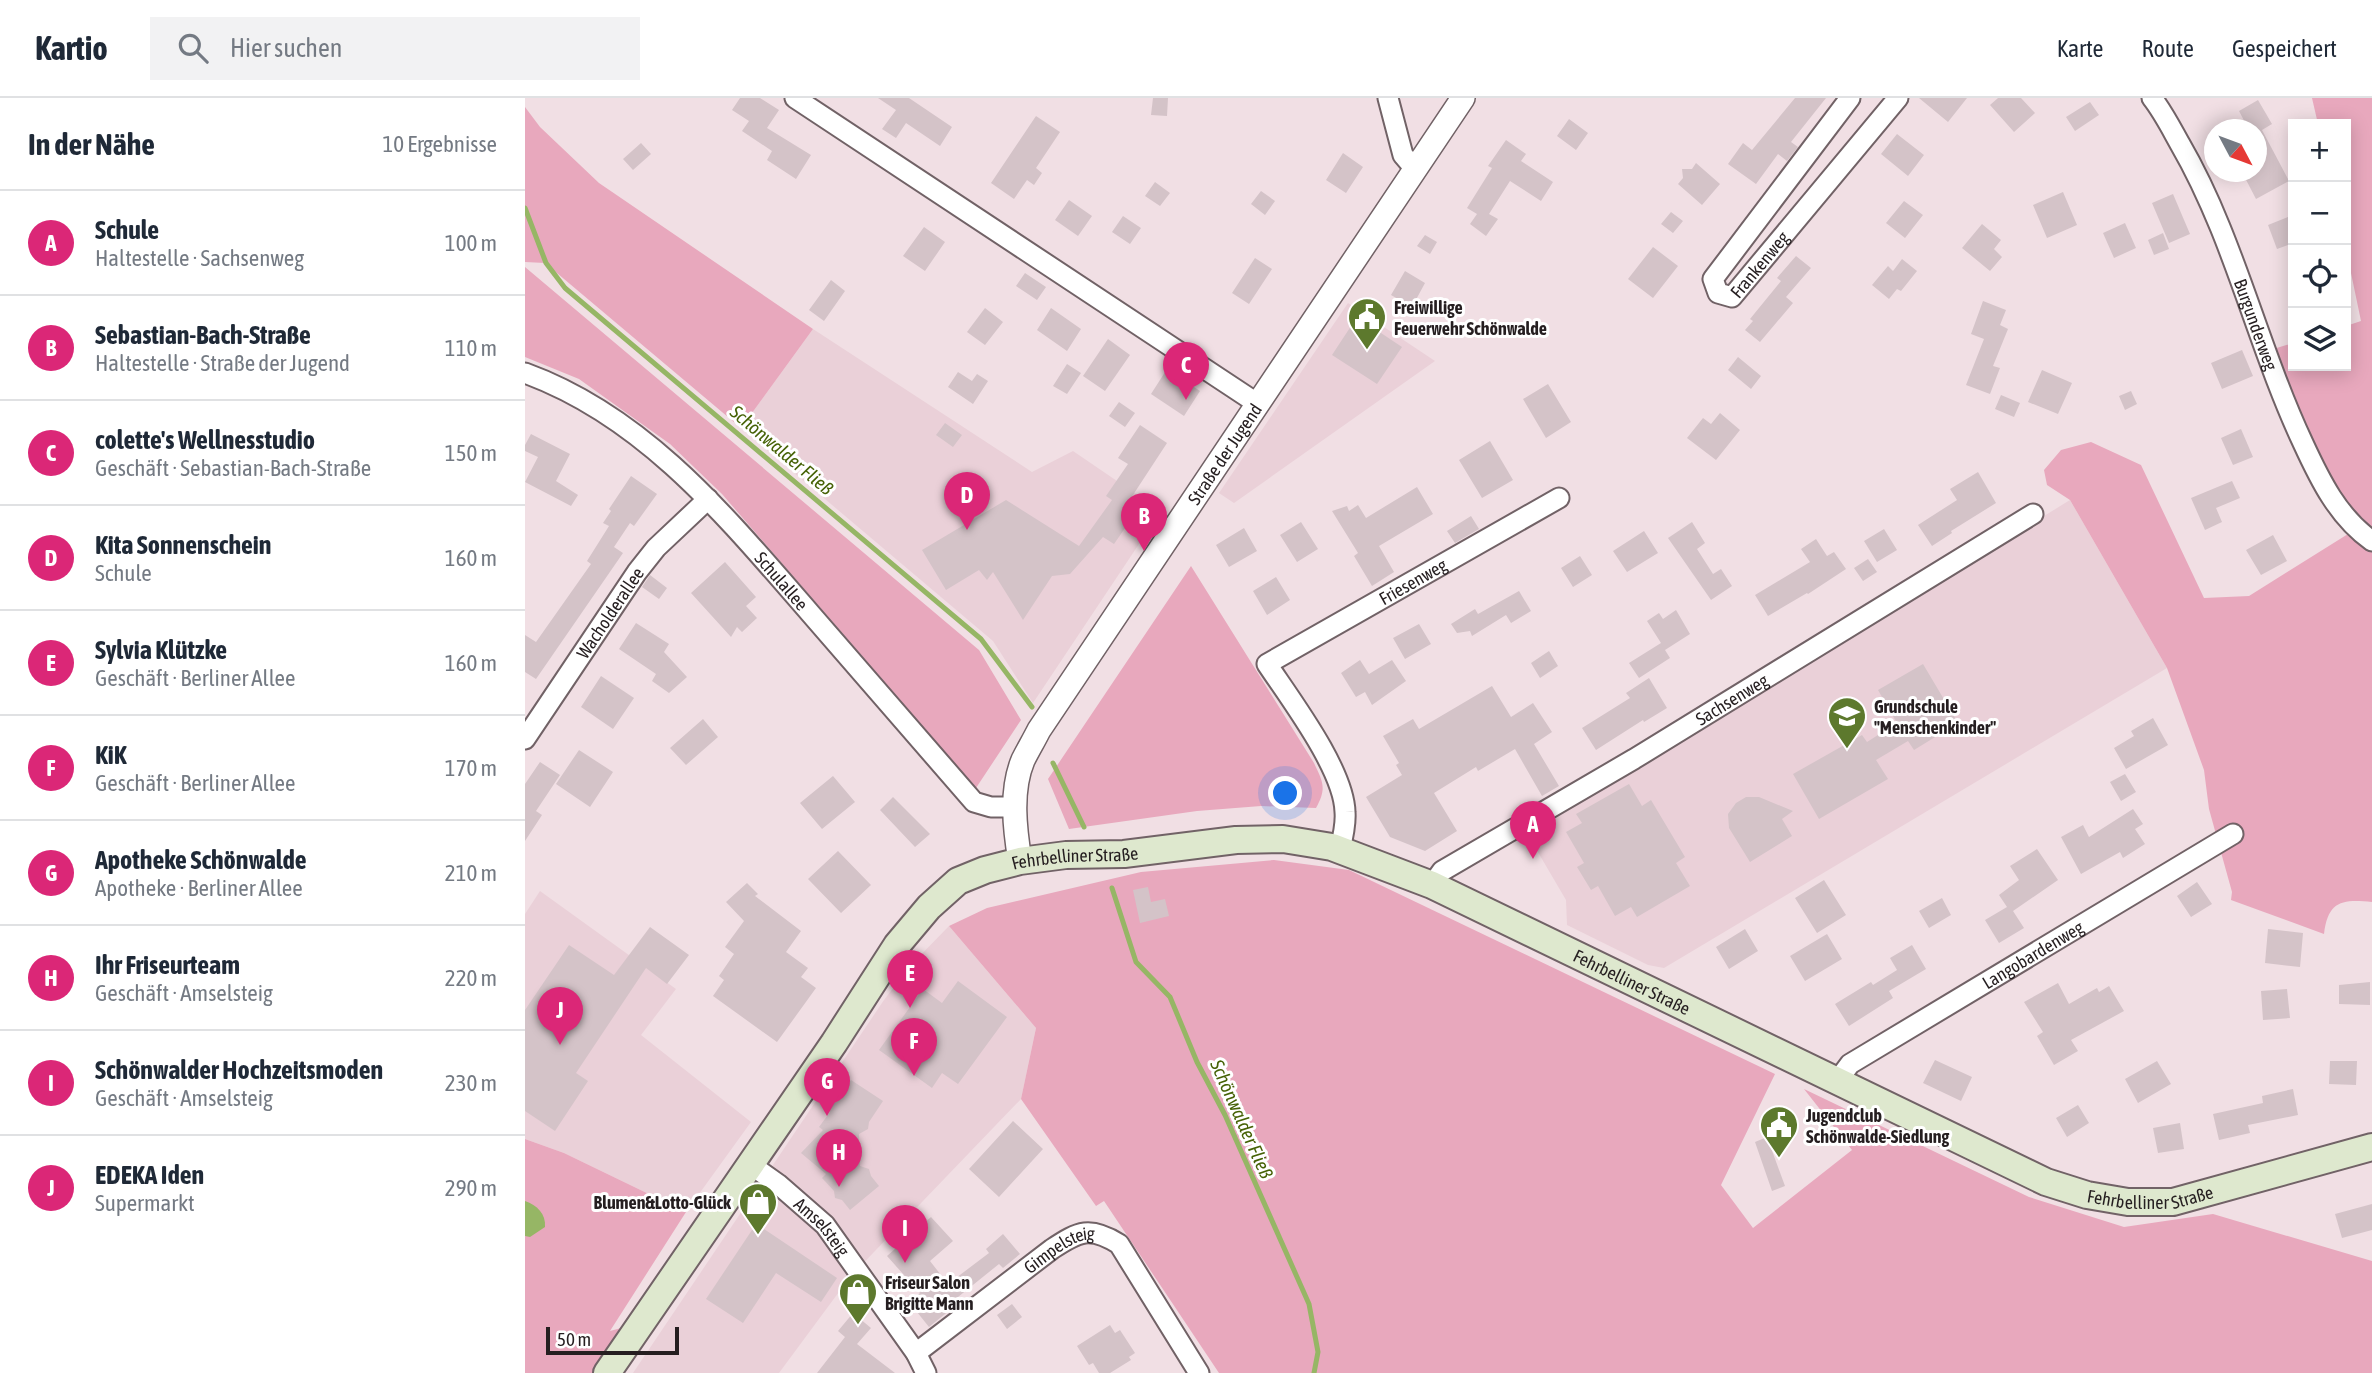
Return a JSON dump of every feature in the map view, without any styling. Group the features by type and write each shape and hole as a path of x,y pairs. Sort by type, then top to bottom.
{"main road":[{"name":"Fehrbelliner Straße","path":"607,1373 834,1043 897,945 929,907 958,881 985,870 1066,855 1124,854 1236,840 1283,839 1340,849 1432,885 2046,1182 2087,1195 2128,1202 2173,1202 2372,1147"}],"street":[{"path":"795,98 1258,404"},
{"path":"1388,98 1403,155 1415,169"},
{"name":"Straße der Jugend","path":"1020,862 1015,807 1022,762 1039,730 1463,98"},
{"name":"Frankenweg","path":"1850,98 1713,279 1718,293 1732,297 1898,98"},
{"name":"Burgunderweg","path":"2153,98 2193,166 2209,202 2287,408 2310,457 2344,517 2372,541"},
{"name":"Schulallee","path":"525,373 584,399 638,435 708,499 974,802 991,807 1015,807"},
{"name":"Friesenweg","path":"1340,849 1346,813 1342,791 1315,737 1267,664 1559,498"},
{"name":"Wacholderallee","path":"525,739 637,572 656,548 708,499"},
{"name":"Sachsenweg","path":"1432,885 1442,871 1658,745 2033,514"},
{"name":"Langobardenweg","path":"1837,1080 1850,1064 2233,834"},
{"name":"Amselsteig","path":"750,1164 778,1184 825,1225 916,1353 926,1373"},
{"name":"Gimpelsteig","path":"916,1353 1052,1250 1072,1236 1087,1231 1104,1235 1119,1244 1199,1373"}],"shaded area":[{"path":"2312,98 2372,98 2372,902 2352,901 2338,904 2329,915 2324,934 2231,900 2232,892 2209,809 2204,770 2167,668 2070,500 2047,485 2044,470 2061,450 2091,442 2141,465 2204,598 2249,596 2348,534 2320,492 2296,448 2257,354 2288,345 2288,371 2351,371 2351,324 2361,321 2351,273 2351,119 2317,119"},
{"path":"525,107 540,127 599,183 813,329 741,428 545,263 525,262"},
{"path":"525,267 979,650 1021,720 976,788 722,494 670,444 579,379 525,357"},
{"path":"1348,303 1435,361 1234,503 1219,493"},
{"path":"813,329 1032,472 1073,451 1161,511 1033,703 993,641 741,428"},
{"name":"Grundschule \"Menschenkinder\"","path":"2070,500 2167,668 1664,968 1648,965 1567,925 1566,900 1532,842 1532,832"},
{"path":"1191,566 1314,763 1323,785 1316,808 1261,806 1197,811 1069,829 1048,779"},
{"path":"1274,860 1349,870 1775,1074 1721,1185 1753,1228 1852,1150 1804,1089 2029,1197 2124,1227 2213,1214 2372,1261 2372,1373 1219,1373 1104,1201 1096,1206 1021,1099 1036,1028 949,926 987,908 1141,872"},
{"path":"540,891 676,989 641,1035 751,1122 686,1212 564,1153 525,1139 525,914"},
{"path":"949,926 1036,1028 1021,1099 850,1277 779,1373 633,1373 884,1000 911,965"},
{"path":"525,1139 564,1153 686,1212 610,1331 625,1327 592,1373 525,1373"},
{"path":"525,1201 540,1211 545,1222 545,1227 530,1237 525,1236"}],"building":[{"path":"740,98 760,98 779,110 767,128 811,155 796,179 767,160 772,151 742,131 749,121 732,110"},
{"path":"878,98 909,98 952,127 940,146 906,123 896,138 882,129 896,110"},
{"path":"1153,98 1168,98 1167,116 1151,115"},
{"path":"1795,98 1826,98 1791,142 1798,147 1787,161 1778,154 1756,184 1728,164 1743,143 1752,150"},
{"path":"1919,98 1967,98 1948,122"},
{"path":"1998,98 2021,98 2035,113 2014,132 1990,105"},
{"path":"2258,100 2272,124 2267,127 2267,119 2243,119 2239,111"},
{"path":"2090,102 2099,115 2075,131 2066,117"},
{"path":"1036,116 1060,132 1036,168 1042,173 1034,185 1027,180 1014,199 991,183"},
{"path":"1569,119 1588,133 1576,150 1557,136"},
{"path":"1897,134 1924,155 1908,176 1881,154"},
{"path":"2267,139 2288,182 2256,199 2247,182 2267,182"},
{"path":"1506,140 1526,154 1521,161 1553,182 1541,201 1510,181 1489,214 1498,219 1486,236 1470,224 1477,214 1467,208 1492,168 1488,166"},
{"path":"641,143 651,154 633,170 623,159"},
{"path":"1343,153 1363,167 1346,193 1326,180"},
{"path":"1696,163 1720,184 1702,205 1678,184 1683,178 1682,169 1692,169"},
{"path":"1155,182 1170,193 1160,206 1145,196"},
{"path":"1261,191 1275,201 1265,215 1251,204"},
{"path":"2063,192 2077,225 2047,238 2033,205"},
{"path":"2173,194 2190,234 2169,243 2152,203"},
{"path":"1069,200 1092,216 1078,236 1055,220"},
{"path":"1904,201 1923,215 1905,238 1886,223"},
{"path":"1671,212 1683,221 1673,233 1661,224"},
{"path":"1123,216 1141,228 1130,244 1112,232"},
{"path":"2288,217 2288,245 2277,249 2268,225"},
{"path":"2125,223 2136,248 2114,258 2103,233"},
{"path":"1982,224 2001,240 1994,249 2002,257 1990,271 1962,248"},
{"path":"924,227 945,242 925,271 903,256"},
{"path":"2163,233 2169,249 2154,255 2148,240"},
{"path":"1425,235 1437,242 1430,254 1417,246"},
{"path":"1653,247 1678,266 1653,298 1628,279"},
{"path":"1796,256 1811,268 1786,297 1793,303 1760,342 1745,330 1753,321 1750,319 1781,281 1777,278"},
{"path":"1255,258 1272,269 1249,304 1232,293"},
{"path":"1902,259 1917,271 1901,291 1897,289 1889,299 1872,285 1888,266 1893,271"},
{"path":"1405,271 1425,283 1412,307 1391,295"},
{"path":"1025,273 1046,287 1037,300 1016,286"},
{"path":"831,280 845,291 824,321 809,310"},
{"path":"1983,301 2006,310 2000,325 2008,329 1993,366 2000,368 1990,394 1966,385 1984,339 1971,334"},
{"path":"985,308 1003,322 985,345 967,332"},
{"path":"1051,308 1081,329 1067,351 1037,330"},
{"name":"Freiwillige Feuerwehr Schönwalde","path":"1357,317 1402,347 1377,384 1332,355"},
{"path":"1108,339 1130,355 1105,391 1083,376"},
{"path":"2242,350 2253,376 2222,389 2211,363"},
{"path":"1738,357 1761,376 1751,389 1728,370"},
{"path":"1067,364 1081,373 1067,394 1053,386"},
{"path":"1167,369 1200,391 1184,416 1151,394"},
{"path":"2042,370 2072,383 2058,414 2028,402"},
{"path":"958,372 972,381 977,374 988,381 973,404 948,387"},
{"path":"1548,384 1571,422 1546,438 1523,399"},
{"path":"2131,391 2137,404 2125,410 2119,396"},
{"path":"2001,395 2020,403 2014,417 1995,409"},
{"path":"1119,402 1135,413 1125,427 1109,416"},
{"path":"1720,413 1740,430 1716,460 1687,438 1703,418 1711,424"},
{"path":"945,423 962,435 953,447 936,435"},
{"path":"1140,425 1167,443 1131,498 1141,505 1114,544 1103,537 1070,574 1052,576 1023,620 993,572 987,580 979,570 946,590 922,550 1006,500 1079,546 1112,500 1106,496 1128,464 1118,458"},
{"path":"2241,429 2253,457 2233,465 2221,438"},
{"path":"531,434 570,454 556,481 578,495 571,506 525,482 538,457 525,451"},
{"path":"1490,441 1513,480 1482,498 1459,460"},
{"path":"1978,472 1996,503 1932,546 1918,525 1957,500 1950,489"},
{"path":"631,476 657,494 634,526 630,523 614,547 623,553 536,679 525,672 525,635 536,642 591,564 587,561 609,526 603,523 611,511 609,509"},
{"path":"2232,481 2240,498 2216,508 2222,522 2205,530 2191,498"},
{"path":"1417,487 1433,514 1379,546 1394,572 1372,586 1354,556 1358,553 1332,511 1347,506 1349,511 1358,505 1366,518"},
{"path":"1471,516 1479,529 1455,543 1447,531"},
{"path":"1301,522 1318,549 1297,562 1280,535"},
{"path":"1692,522 1705,543 1697,549 1713,574 1721,569 1732,586 1711,600 1668,538"},
{"path":"1244,528 1257,551 1229,567 1216,545"},
{"path":"1884,529 1897,550 1877,562 1864,541"},
{"path":"1644,531 1658,553 1627,572 1613,551"},
{"path":"2273,535 2287,561 2261,575 2246,550"},
{"path":"1816,539 1827,556 1834,552 1846,569 1768,616 1755,595 1810,562 1801,549"},
{"path":"1580,556 1592,575 1573,587 1561,568"},
{"path":"1868,559 1877,572 1863,581 1854,568"},
{"path":"725,562 756,597 746,606 757,618 742,632 737,627 731,637 691,593"},
{"path":"650,575 667,588 659,599 642,587"},
{"path":"1276,577 1290,600 1267,615 1253,591"},
{"path":"1519,591 1531,611 1511,623 1506,615 1472,636 1470,631 1457,633 1451,624 1475,609 1478,614"},
{"path":"1676,610 1690,634 1665,650 1670,658 1639,678 1629,663 1661,643 1647,621 1659,613 1663,619"},
{"path":"636,623 669,644 664,652 687,677 669,693 652,681 656,674 619,649"},
{"path":"1419,624 1431,644 1405,659 1393,638"},
{"path":"1549,651 1558,666 1540,678 1531,663"},
{"path":"1360,660 1369,674 1392,660 1406,681 1372,705 1365,692 1356,697 1341,673"},
{"path":"1923,664 1958,723 1914,750 1908,741 1876,760 1888,779 1819,819 1793,774 1862,735 1867,742 1897,723 1878,690"},
{"path":"601,676 634,698 613,729 581,707"},
{"path":"1649,678 1667,708 1596,750 1582,728 1630,698 1626,693"},
{"path":"1492,686 1511,717 1533,703 1552,732 1534,744 1559,786 1542,796 1515,749 1478,771 1476,767 1434,793 1457,831 1425,851 1390,837 1366,797 1402,775 1396,765 1399,763 1383,736 1413,719 1419,729"},
{"path":"2153,718 2168,745 2126,769 2114,748 2134,736 2131,731"},
{"path":"703,719 718,737 686,765 670,748"},
{"path":"579,750 613,772 590,807 556,784"},
{"path":"540,762 560,775 536,811 542,815 525,841 525,784"},
{"path":"2125,774 2136,792 2121,801 2110,782"},
{"path":"833,776 855,802 822,829 800,803"},
{"path":"1629,784 1642,806 1651,800 1685,857 1676,863 1690,886 1637,917 1631,907 1615,916 1598,886 1591,890 1577,867 1584,863 1566,832 1582,823 1576,814"},
{"path":"893,797 930,834 915,847 880,810"},
{"path":"1746,797 1759,797 1793,811 1782,819 1792,836 1750,862 1729,828 1728,814 1736,803"},
{"path":"2133,809 2143,824 2135,829 2145,844 2123,858 2120,852 2081,874 2061,837 2083,825 2089,837"},
{"path":"2037,849 2058,880 2013,911 2024,928 1999,943 1985,920 2007,907 1999,895 2019,880 2010,866"},
{"path":"838,851 871,885 841,913 808,879"},
{"path":"1824,880 1846,915 1817,933 1795,898"},
{"path":"2197,882 2212,904 2191,917 2177,896"},
{"path":"747,883 758,894 755,896 801,931 786,952 808,968 801,977 816,988 777,1042 713,996 724,980 719,976 734,954 725,947 744,921 726,902"},
{"path":"1148,887 1151,902 1165,899 1169,916 1140,923 1133,890"},
{"path":"1942,898 1951,915 1929,928 1919,911"},
{"path":"650,927 689,955 667,984 646,968 576,1073 588,1081 555,1131 525,1111 525,1010 569,945 614,975"},
{"path":"1745,929 1758,951 1729,969 1716,947"},
{"path":"2268,929 2303,933 2300,967 2265,963"},
{"path":"1827,934 1842,959 1805,981 1790,956"},
{"path":"1912,945 1926,969 1889,991 1893,998 1849,1026 1835,1004 1897,970 1890,958"},
{"path":"958,981 1007,1017 958,1084 942,1073 932,1088 879,1050 923,989 942,1003"},
{"path":"2370,982 2370,1005 2339,1004 2339,985"},
{"path":"2058,983 2069,1004 2097,988 2099,992 2109,986 2124,1011 2071,1040 2078,1051 2054,1065 2037,1036 2043,1032 2024,1002"},
{"path":"2287,989 2290,1018 2263,1020 2261,991"},
{"path":"1935,1060 1972,1077 1961,1101 1923,1083"},
{"path":"2157,1061 2171,1084 2138,1103 2125,1079"},
{"path":"2330,1061 2357,1061 2356,1085 2329,1084"},
{"path":"851,1080 883,1101 869,1122 868,1129 859,1134 860,1166 869,1169 879,1186 850,1210 842,1200 835,1198 834,1191 822,1178 826,1174 801,1153 823,1130 819,1127 830,1112 830,1105 837,1102"},
{"path":"2293,1089 2298,1115 2248,1125 2250,1133 2219,1140 2213,1114 2263,1103 2262,1096"},
{"path":"2078,1105 2089,1123 2067,1137 2056,1118"},
{"path":"1013,1121 1043,1149 999,1197 969,1169"},
{"path":"2180,1123 2184,1149 2158,1153 2153,1128"},
{"path":"1767,1137 1785,1186 1772,1191 1755,1142"},
{"path":"2372,1204 2372,1230 2342,1238 2335,1214"},
{"path":"931,1217 953,1241 930,1261 948,1284 989,1253 986,1249 1003,1234 1020,1254 1003,1268 999,1264 958,1297 961,1301 929,1327 909,1302 920,1293 887,1256"},
{"path":"758,1227 837,1278 821,1302 776,1273 743,1323 706,1299 752,1230"},
{"path":"1012,1304 1022,1317 1007,1329 997,1315"},
{"path":"853,1313 871,1328 857,1344 895,1373 817,1373 845,1337 838,1331"},
{"path":"1110,1325 1115,1333 1120,1330 1135,1353 1129,1357 1131,1360 1110,1373 1099,1373 1093,1363 1089,1365 1077,1346"}],"waterway":[{"name":"Schönwalder Fließ","path":"525,208 546,263 565,288 981,639 1032,707"},
{"name":"Schönwalder Fließ","path":"1053,763 1084,827"},
{"name":"Schönwalder Fließ","path":"1112,888 1136,962 1170,997 1197,1062 1225,1115 1309,1304 1318,1352 1314,1373"}],"place":[{"name":"Freiwillige Feuerwehr Schönwalde","path":"1367,351"},
{"name":"colette's Wellnesstudio","path":"1186,400"},
{"name":"Kita Sonnenschein","path":"967,530"},
{"name":"Sebastian-Bach-Straße","path":"1144,551"},
{"name":"Grundschule \"Menschenkinder\"","path":"1847,750"},
{"name":"Schule","path":"1533,859"},
{"name":"Sylvia Klützke","path":"910,1008"},
{"name":"EDEKA Iden","path":"560,1045"},
{"name":"KiK","path":"914,1076"},
{"name":"Apotheke Schönwalde","path":"827,1116"},
{"name":"Jugendclub Schönwalde-Siedlung","path":"1779,1159"},
{"name":"Ihr Friseurteam","path":"839,1187"},
{"name":"Blumen&Lotto-Glück","path":"758,1236"},
{"name":"Schönwalder Hochzeitsmoden","path":"905,1263"},
{"name":"Friseur Salon Brigitte Mann","path":"858,1326"}]}
